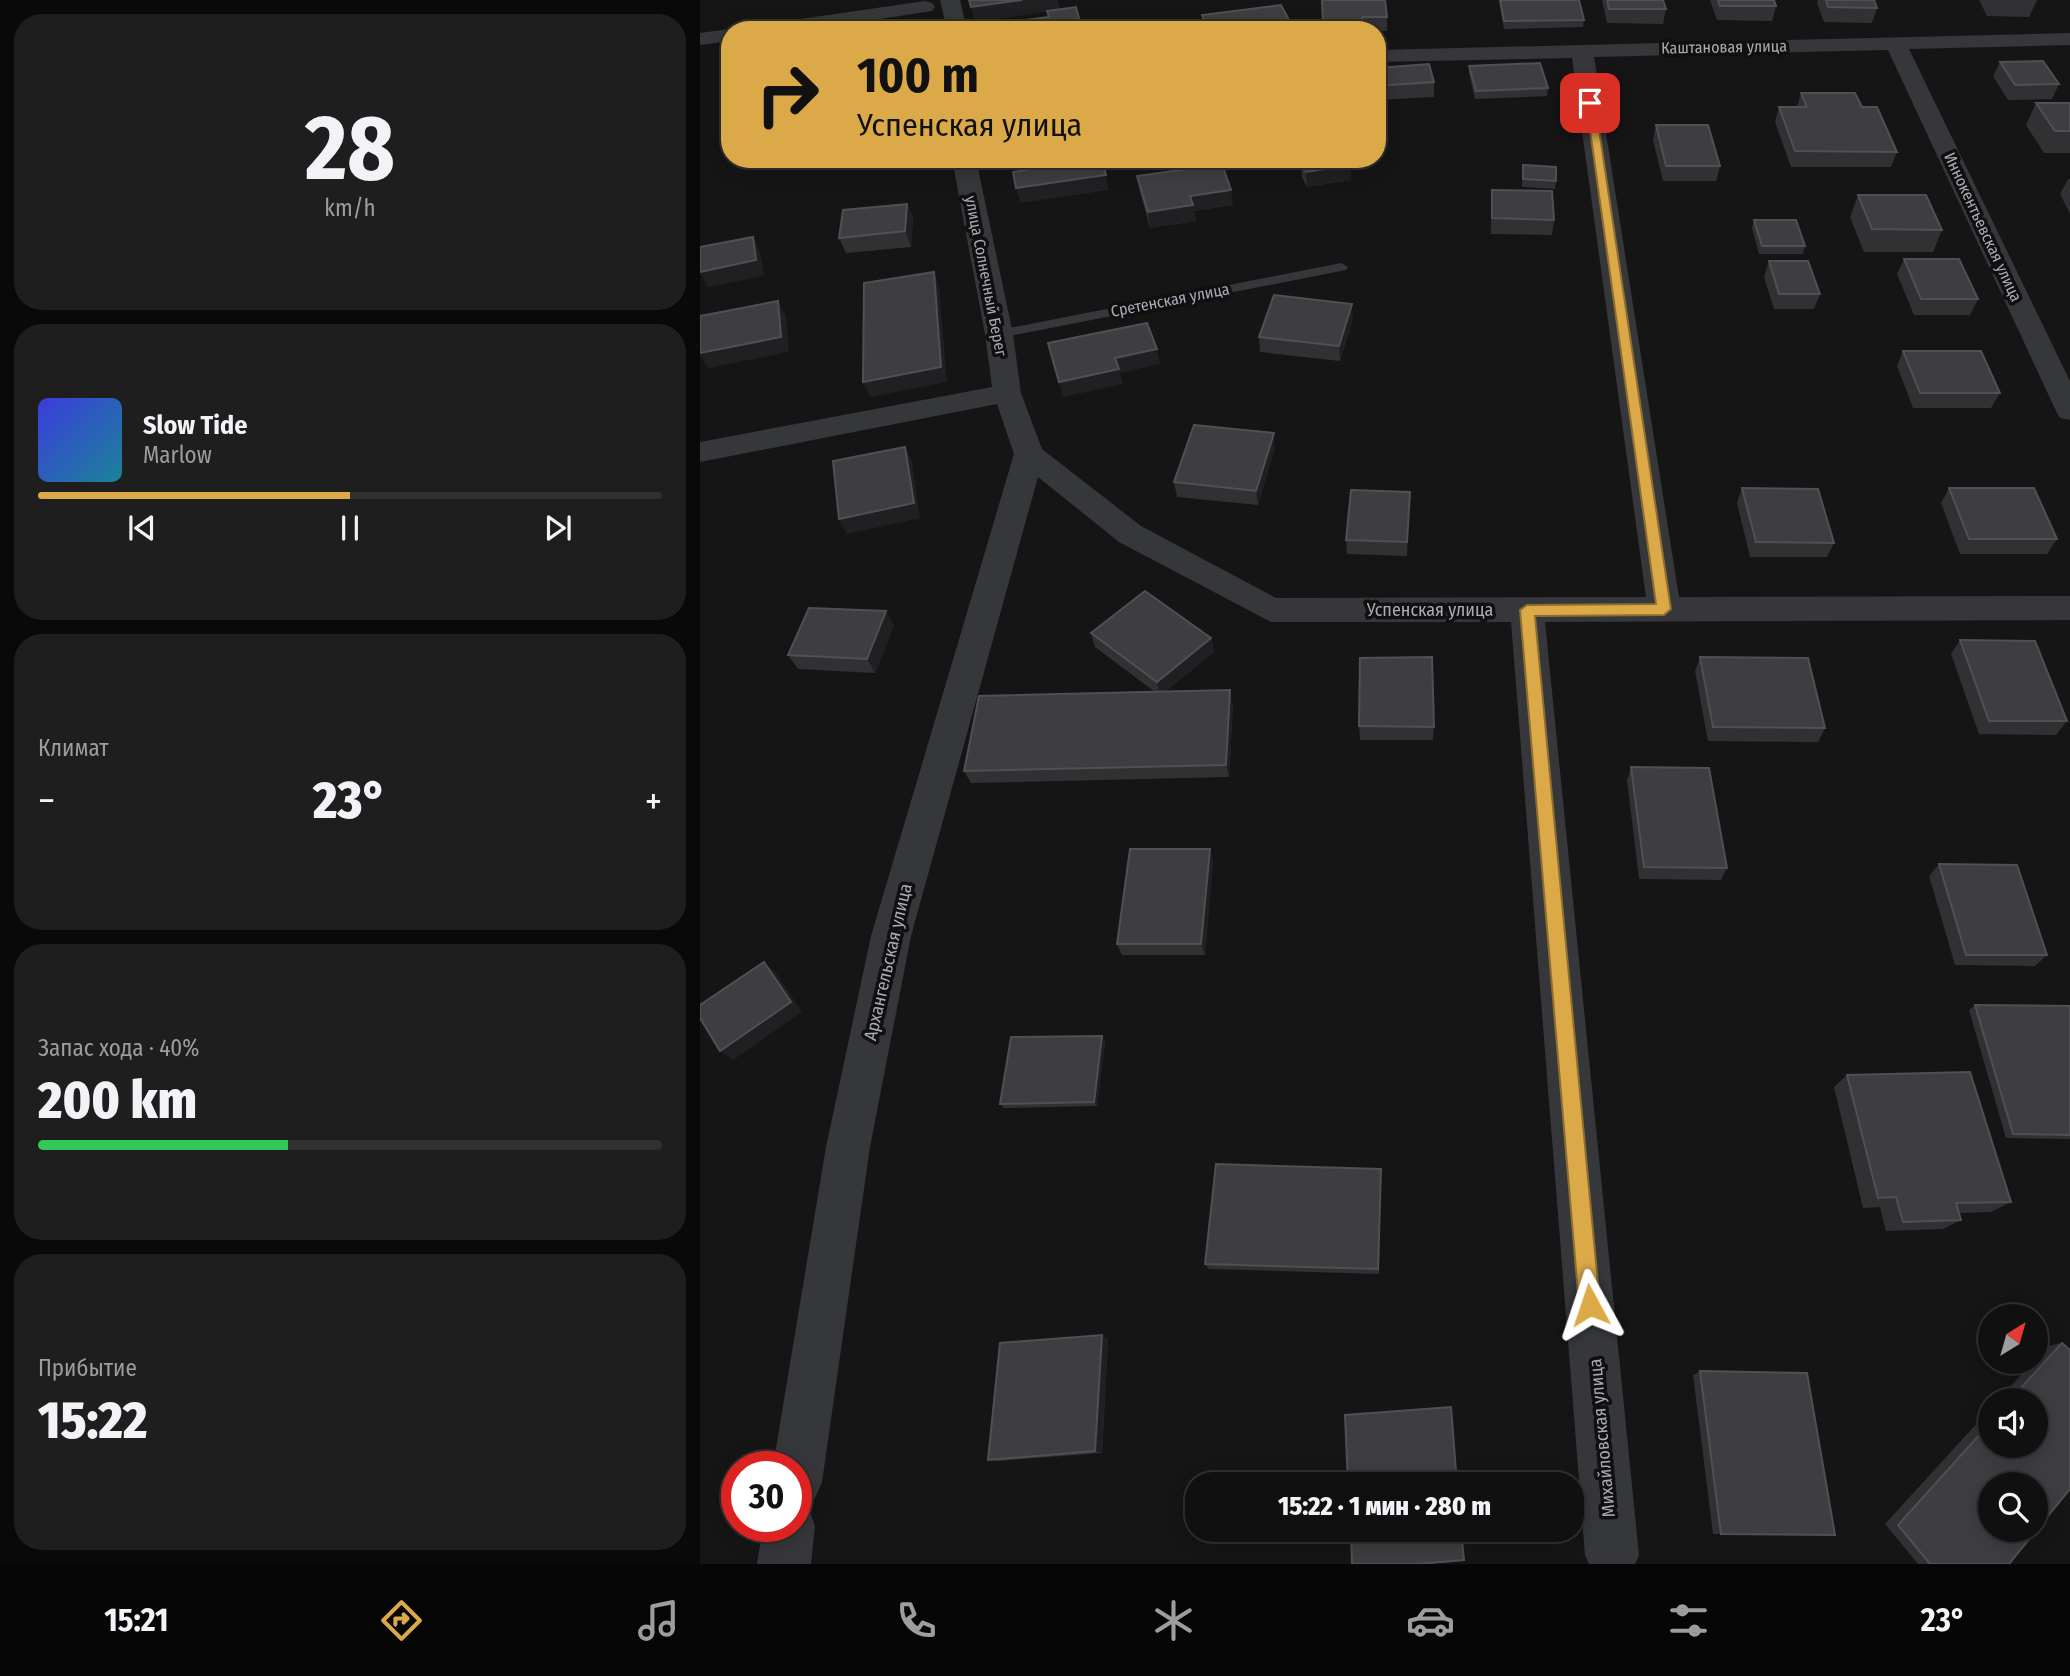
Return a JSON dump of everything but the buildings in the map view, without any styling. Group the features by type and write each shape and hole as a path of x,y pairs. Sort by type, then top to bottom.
{"street":[{"path":"950,0 955,21"},
{"path":"821,21 924,4"},
{"path":"700,39 721,36"},
{"name":"Каштановая улица","path":"1386,56 2070,39"},
{"name":"Иннокентьевская улица","path":"1896,44 2070,411"},
{"path":"1582,50 1664,609"},
{"name":"улица Солнечный Берег","path":"966,168 999,334 1007,393"},
{"path":"700,452 1007,393 1029,454"},
{"name":"Успенская улица","path":"1029,454 1130,534 1271,610 2070,608"},
{"name":"Архангельская улица","path":"801,1451 848,1147 891,936 1029,454"},
{"name":"Михайловская улица","path":"1527,610 1612,1555"},
{"path":"784,1564 787,1542"}],"lane":[{"name":"Сретенская улица","path":"999,334 1341,267"}],"route":[{"path":"1590,103 1664,609 1527,610 1590,1305"}]}
